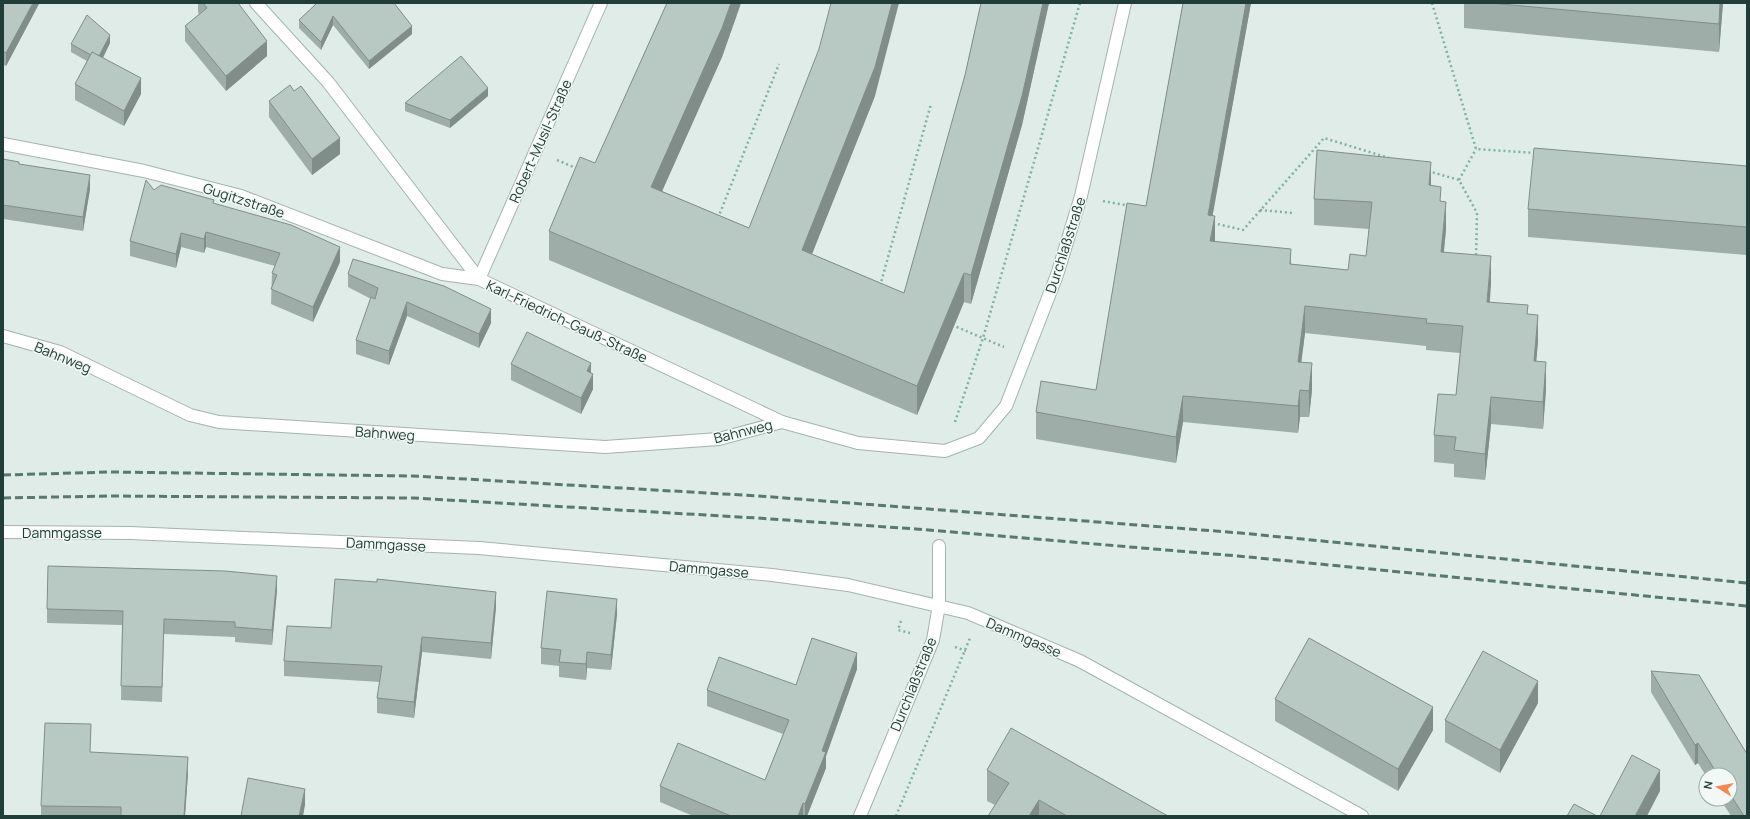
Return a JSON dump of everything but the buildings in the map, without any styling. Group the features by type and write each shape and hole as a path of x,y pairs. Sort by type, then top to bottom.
{"street":[{"name":"Karl-Friedrich-Gauß-Straße","path":"256,3 328,82 479,279 782,422 858,443 945,451"},
{"name":"Robert-Musil-Straße","path":"479,279 601,3"},
{"name":"Durchlaßstraße","path":"945,451 979,438 1006,406 1057,275 1081,196 1125,3"},
{"name":"Gugitzstraße","path":"3,144 144,171 241,196 442,274 479,279"},
{"name":"Bahnweg","path":"3,336 60,352 190,415 219,422 605,447 719,439 782,422"},
{"name":"Dammgasse","path":"3,532 130,533 479,548 772,575 848,585 939,605 968,613 1080,662 1362,816"},
{"name":"Durchlaßstraße","path":"860,816 934,640 939,605 939,546"}],"path":[{"path":"945,451 983,338 1080,3"},
{"path":"1432,3 1476,149 1459,180"},
{"path":"718,218 778,64"},
{"path":"880,286 931,104"},
{"path":"1212,223 1243,230 1324,138 1392,159"},
{"path":"1476,149 1540,153"},
{"path":"536,151 579,169"},
{"path":"1421,168 1459,180 1477,213 1476,262"},
{"path":"1081,196 1135,207"},
{"path":"1260,210 1293,213"},
{"path":"948,323 1025,355"},
{"path":"896,816 966,651"}],"railway":[{"path":"3,475 110,472 413,476 759,496 1241,533 1747,583"},
{"path":"3,498 109,496 414,498 757,518 916,529 1238,556 1747,606"}]}
